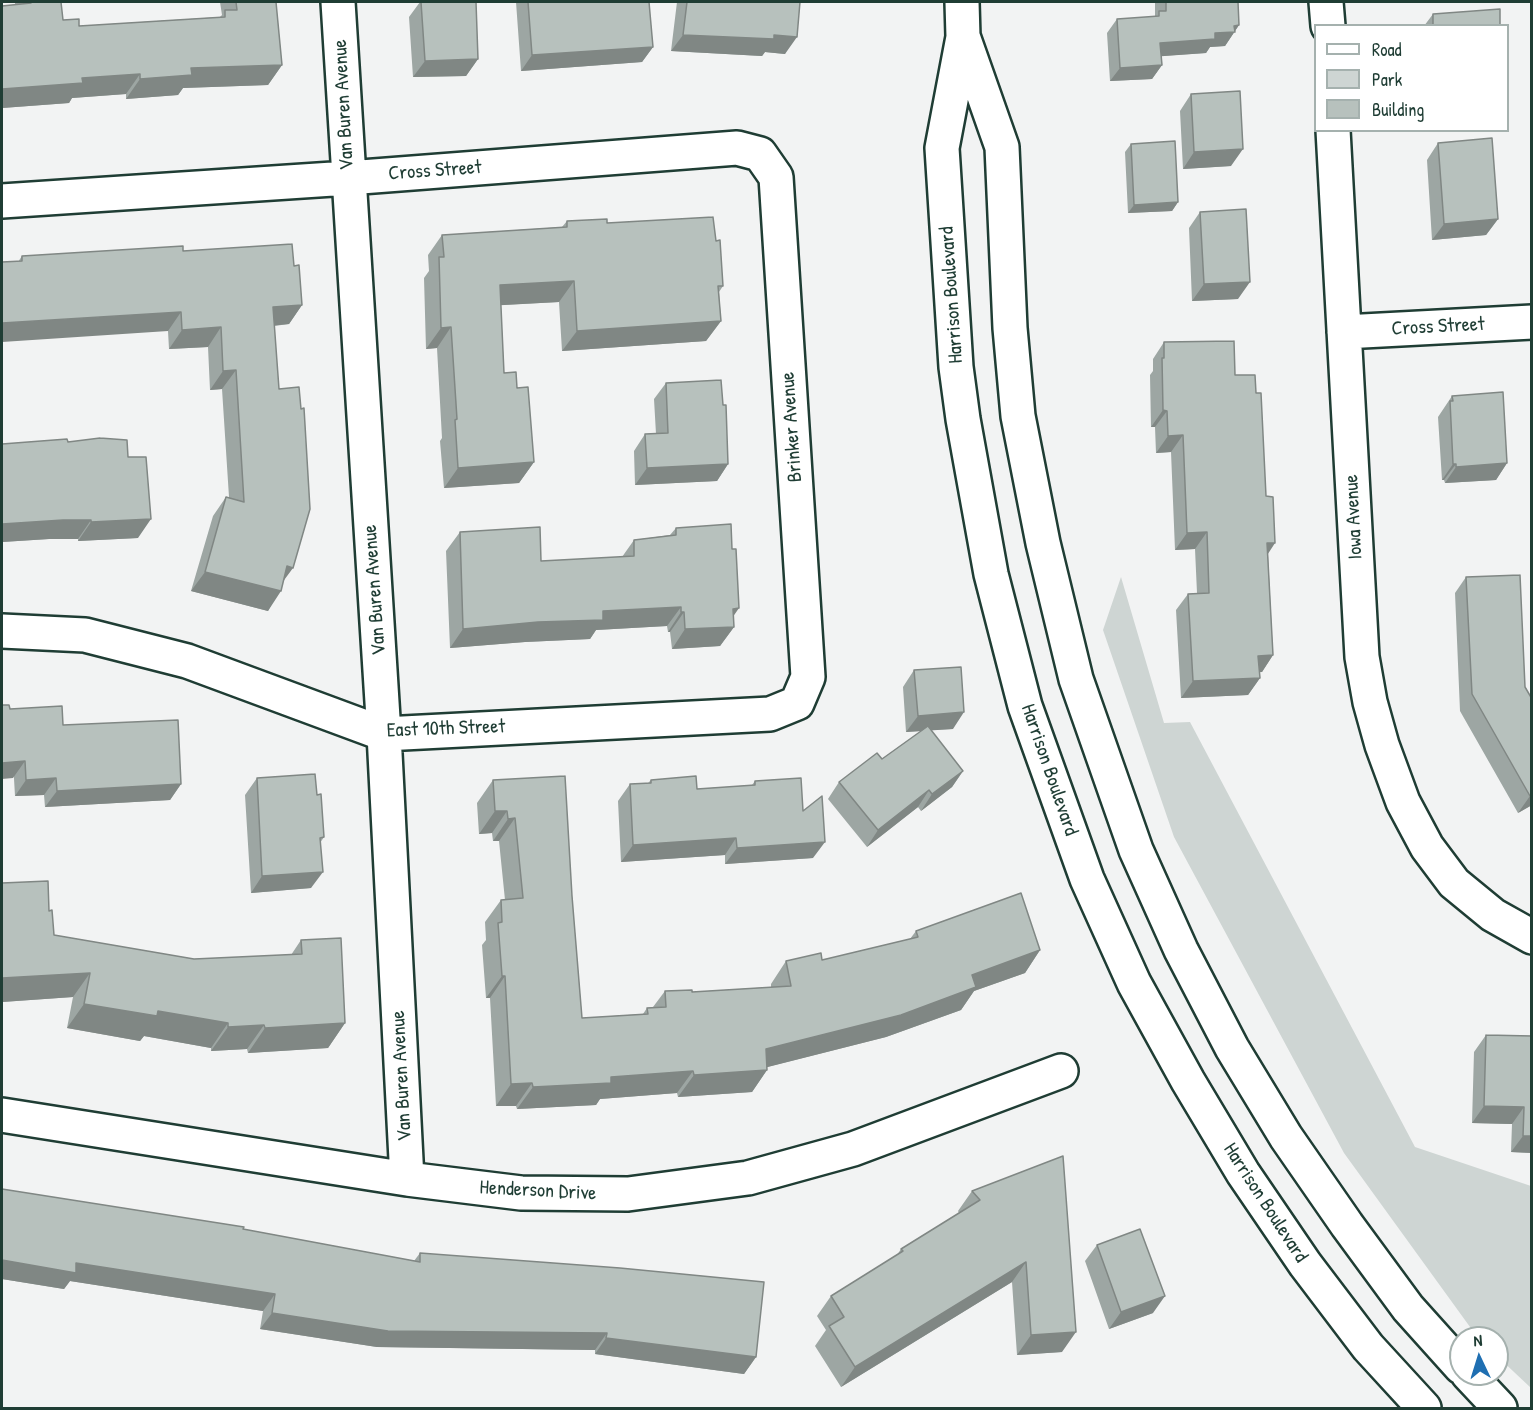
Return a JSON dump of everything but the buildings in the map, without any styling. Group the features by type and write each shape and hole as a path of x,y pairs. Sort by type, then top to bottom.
{"street":[{"name":"Van Buren Avenue","path":"338,2 384,734 407,1179"},
{"name":"Harrison Boulevard","path":"962,2 963,37 942,148 956,367 963,420 991,574 1025,705 1087,879 1134,983 1188,1081 1243,1173 1305,1264 1368,1347 1424,1408"},
{"path":"1326,2 1328,24"},
{"name":"Harrison Boulevard","path":"963,37 1002,147 1010,328 1018,416 1043,543 1076,679 1136,850 1181,950 1227,1038 1286,1137 1408,1308 1449,1354"},
{"name":"Iowa Avenue","path":"1334,132 1362,657 1370,702 1382,745 1403,802 1427,847 1454,883 1493,915 1532,937"},
{"name":"Cross Street","path":"2,201 348,178 737,148 760,154"},
{"name":"Brinker Avenue","path":"760,154 776,177 808,677 796,703"},
{"name":"Cross Street","path":"1344,332 1532,322"},
{"name":"East 10th Street","path":"2,631 85,635 187,661 384,734 770,714 796,703"},
{"name":"Henderson Drive","path":"2,1115 407,1179 521,1194 628,1194 748,1178 853,1149 1061,1071"},
{"path":"1479,1386 1500,1408"}],"green space":[{"path":"1121,577 1164,723 1190,722 1415,1147 1531,1186 1531,1388 1509,1367 1509,1326 1469,1326 1344,1153 1174,837 1103,630"}]}
